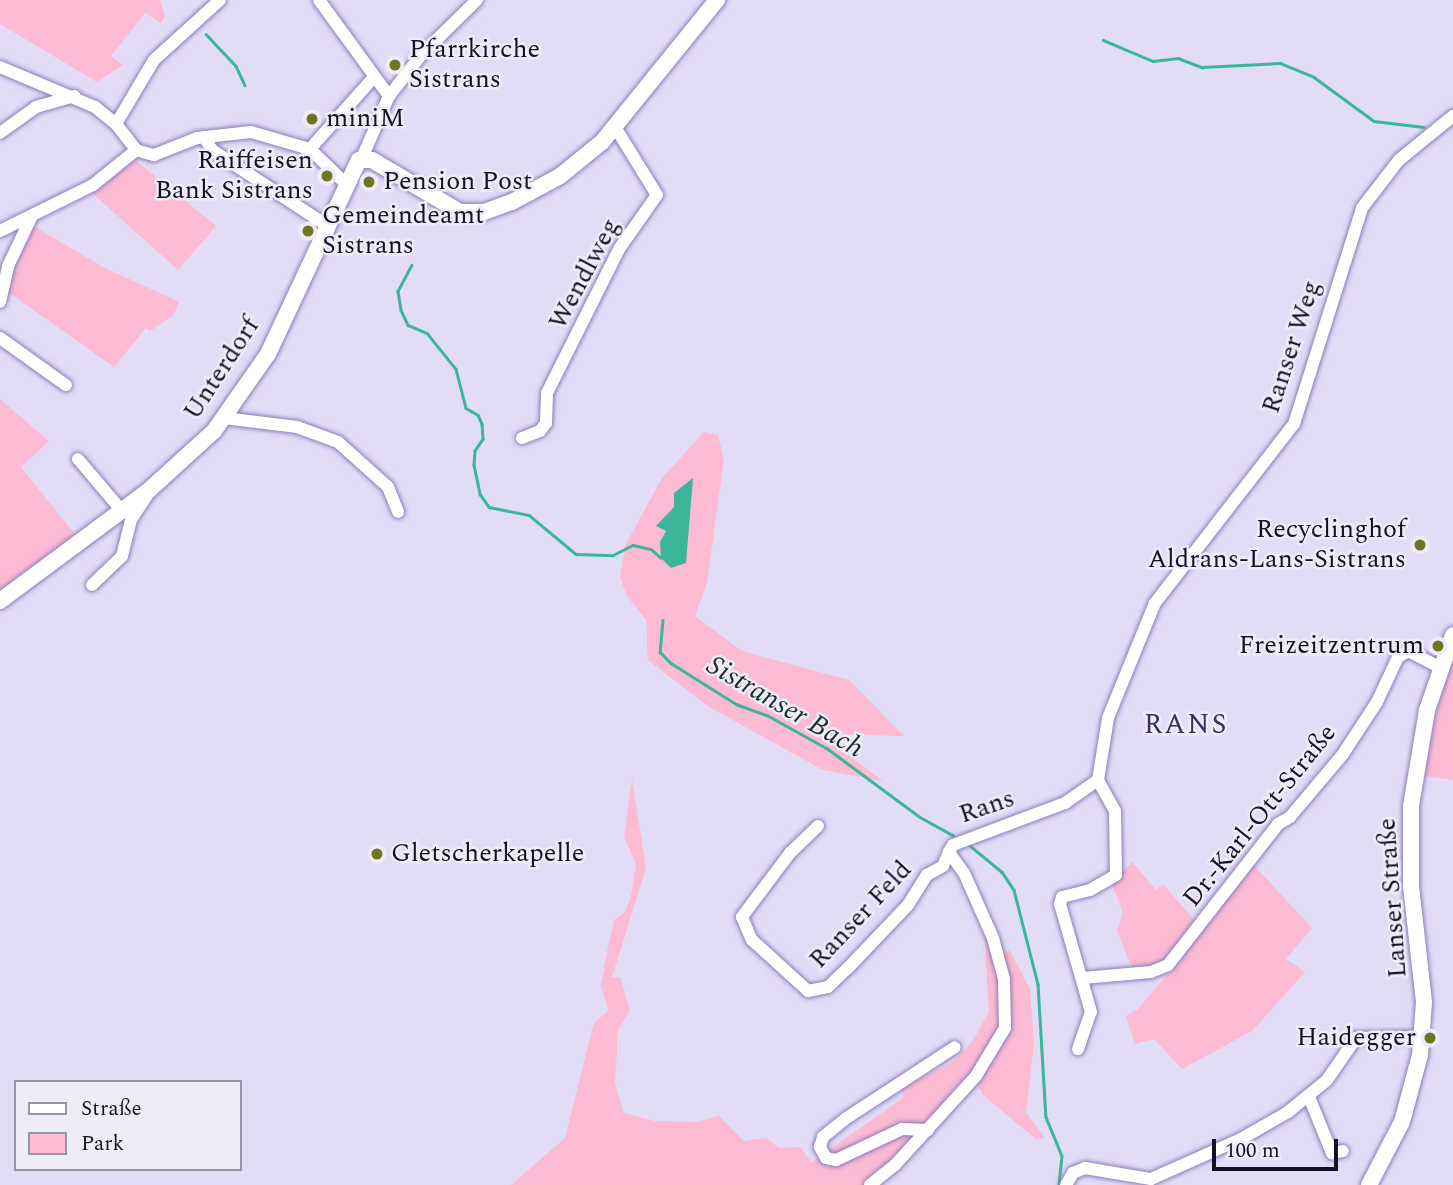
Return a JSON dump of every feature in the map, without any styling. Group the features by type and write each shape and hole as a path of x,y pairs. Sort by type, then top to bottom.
{"main road":[{"path":"362,158 372,160 449,208 478,213 512,202 560,176 615,127 718,0"},
{"name":"Unterdorf","path":"0,601 148,491 224,418 268,354 329,227 345,183 362,158"},
{"name":"Lanser Straße","path":"1369,1185 1402,1122 1422,1037 1423,988 1409,840 1419,747 1440,667 1453,635"}],"street":[{"path":"116,124 153,60 220,0"},
{"path":"319,0 389,96"},
{"path":"362,158 389,96 422,54 477,0"},
{"path":"0,67 74,96 116,124 136,150 160,155 204,137 257,132 310,149 345,183"},
{"path":"310,149 374,77"},
{"path":"0,134 36,107 74,96"},
{"name":"Ranser Weg","path":"1098,780 1108,718 1142,629 1162,591 1294,424 1362,208 1399,160 1453,116"},
{"name":"Wendlweg","path":"522,438 540,431 546,423 547,393 619,249 656,195 615,127"},
{"path":"204,137 212,150 329,227"},
{"path":"0,231 31,218 99,181 136,150"},
{"path":"0,302 8,265 31,218"},
{"path":"0,338 66,385"},
{"path":"224,418 297,426 338,442 388,487 398,512"},
{"path":"78,459 122,511"},
{"path":"92,585 125,551 131,520 149,498 148,491"},
{"name":"Dr.-Karl-Ott-Straße","path":"1083,978 1151,972 1168,965 1278,824 1290,817 1343,754 1377,702 1398,657 1408,651 1440,667"},
{"path":"1079,1049 1091,1012 1060,900 1114,878 1115,811 1098,780"},
{"name":"Rans","path":"870,1185 928,1130 976,1076 1005,1028 1004,979 981,907 949,852 961,838 1065,803 1098,780"},
{"name":"Ranser Feld","path":"818,826 790,853 742,917 752,940 808,991 828,987 848,968 908,905 927,875 943,866 949,852"},
{"path":"1066,1185 1080,1169 1151,1179 1246,1136 1309,1097 1327,1080 1356,1038 1422,1037"},
{"path":"928,1130 902,1129 836,1160 826,1158 820,1147 823,1138 845,1119 955,1047"},
{"path":"1309,1097 1332,1153 1343,1151"}],"green space":[{"path":"0,0 160,0 165,16 161,23 145,13 111,56 123,65 97,82 0,24"},
{"path":"135,160 216,226 178,270 91,192"},
{"path":"32,225 103,267 179,302 173,316 150,331 146,328 114,367 5,290 9,268"},
{"path":"0,399 49,441 21,467 78,538 0,594"},
{"path":"704,432 718,435 724,460 707,582 695,616 742,651 849,680 904,736 820,734 883,781 823,770 706,705 648,660 646,620 627,596 620,577 625,546 662,478","holes":["674,507 686,538 685,563 660,542 666,531 657,525"]},
{"path":"1453,660 1453,780 1423,776 1443,684"},
{"path":"632,779 646,868 612,977 620,977 630,1010 618,1030 615,1083 624,1113 655,1121 696,1122 719,1116 744,1141 766,1138 779,1148 800,1147 812,1162 904,1097 900,1088 950,1064 972,1042 989,1012 984,929 991,952 1010,951 1030,989 1034,1044 1026,1112 1045,1138 1036,1139 984,1096 971,1077 931,1124 864,1185 511,1185 565,1138 594,1023 608,1011 601,985 606,957 614,920 625,912 631,896 636,864 624,837"},
{"path":"1132,862 1156,890 1163,884 1197,923 1167,959 1154,966 1132,968 1117,931 1123,913 1112,884"},
{"path":"1254,865 1312,928 1286,959 1305,972 1252,1031 1182,1069 1154,1039 1135,1044 1126,1016 1138,1009"}],"shaded area":[{"path":"693,478 686,563 671,568 661,558 660,542 666,531 656,526 674,507 674,493"}],"waterway":[{"name":"Sistranser Bach","path":"206,34 236,66 245,85"},
{"path":"1103,40 1153,61 1178,58 1202,67 1280,63 1314,77 1374,121 1424,127"},
{"name":"Sistranser Bach","path":"412,265 398,291 401,310 408,325 427,333 456,369 466,408 478,415 483,439 475,451 474,465 480,494 489,507 529,515 576,554 613,555 633,545 651,549 661,558"},
{"name":"Sistranser Bach","path":"663,620 660,652 671,663 736,704 767,715 828,749 920,817 953,835"},
{"name":"Sistranser Bach","path":"968,844 1002,872 1014,890 1038,984 1046,1117 1062,1156 1059,1185"}],"place":[{"name":"Pfarrkirche Sistrans","path":"395,65"},
{"name":"miniM","path":"312,119"},
{"name":"Raiffeisen Bank Sistrans","path":"327,176"},
{"name":"Pension Post","path":"369,182"},
{"name":"Gemeindeamt Sistrans","path":"308,231"},
{"name":"Recyclinghof Aldrans-Lans-Sistrans","path":"1420,545"},
{"name":"Freizeitzentrum","path":"1438,646"},
{"name":"Gletscherkapelle","path":"377,854"},
{"name":"Haidegger","path":"1430,1038"}],"district":[{"name":"RANS","path":"1186,725"}]}
